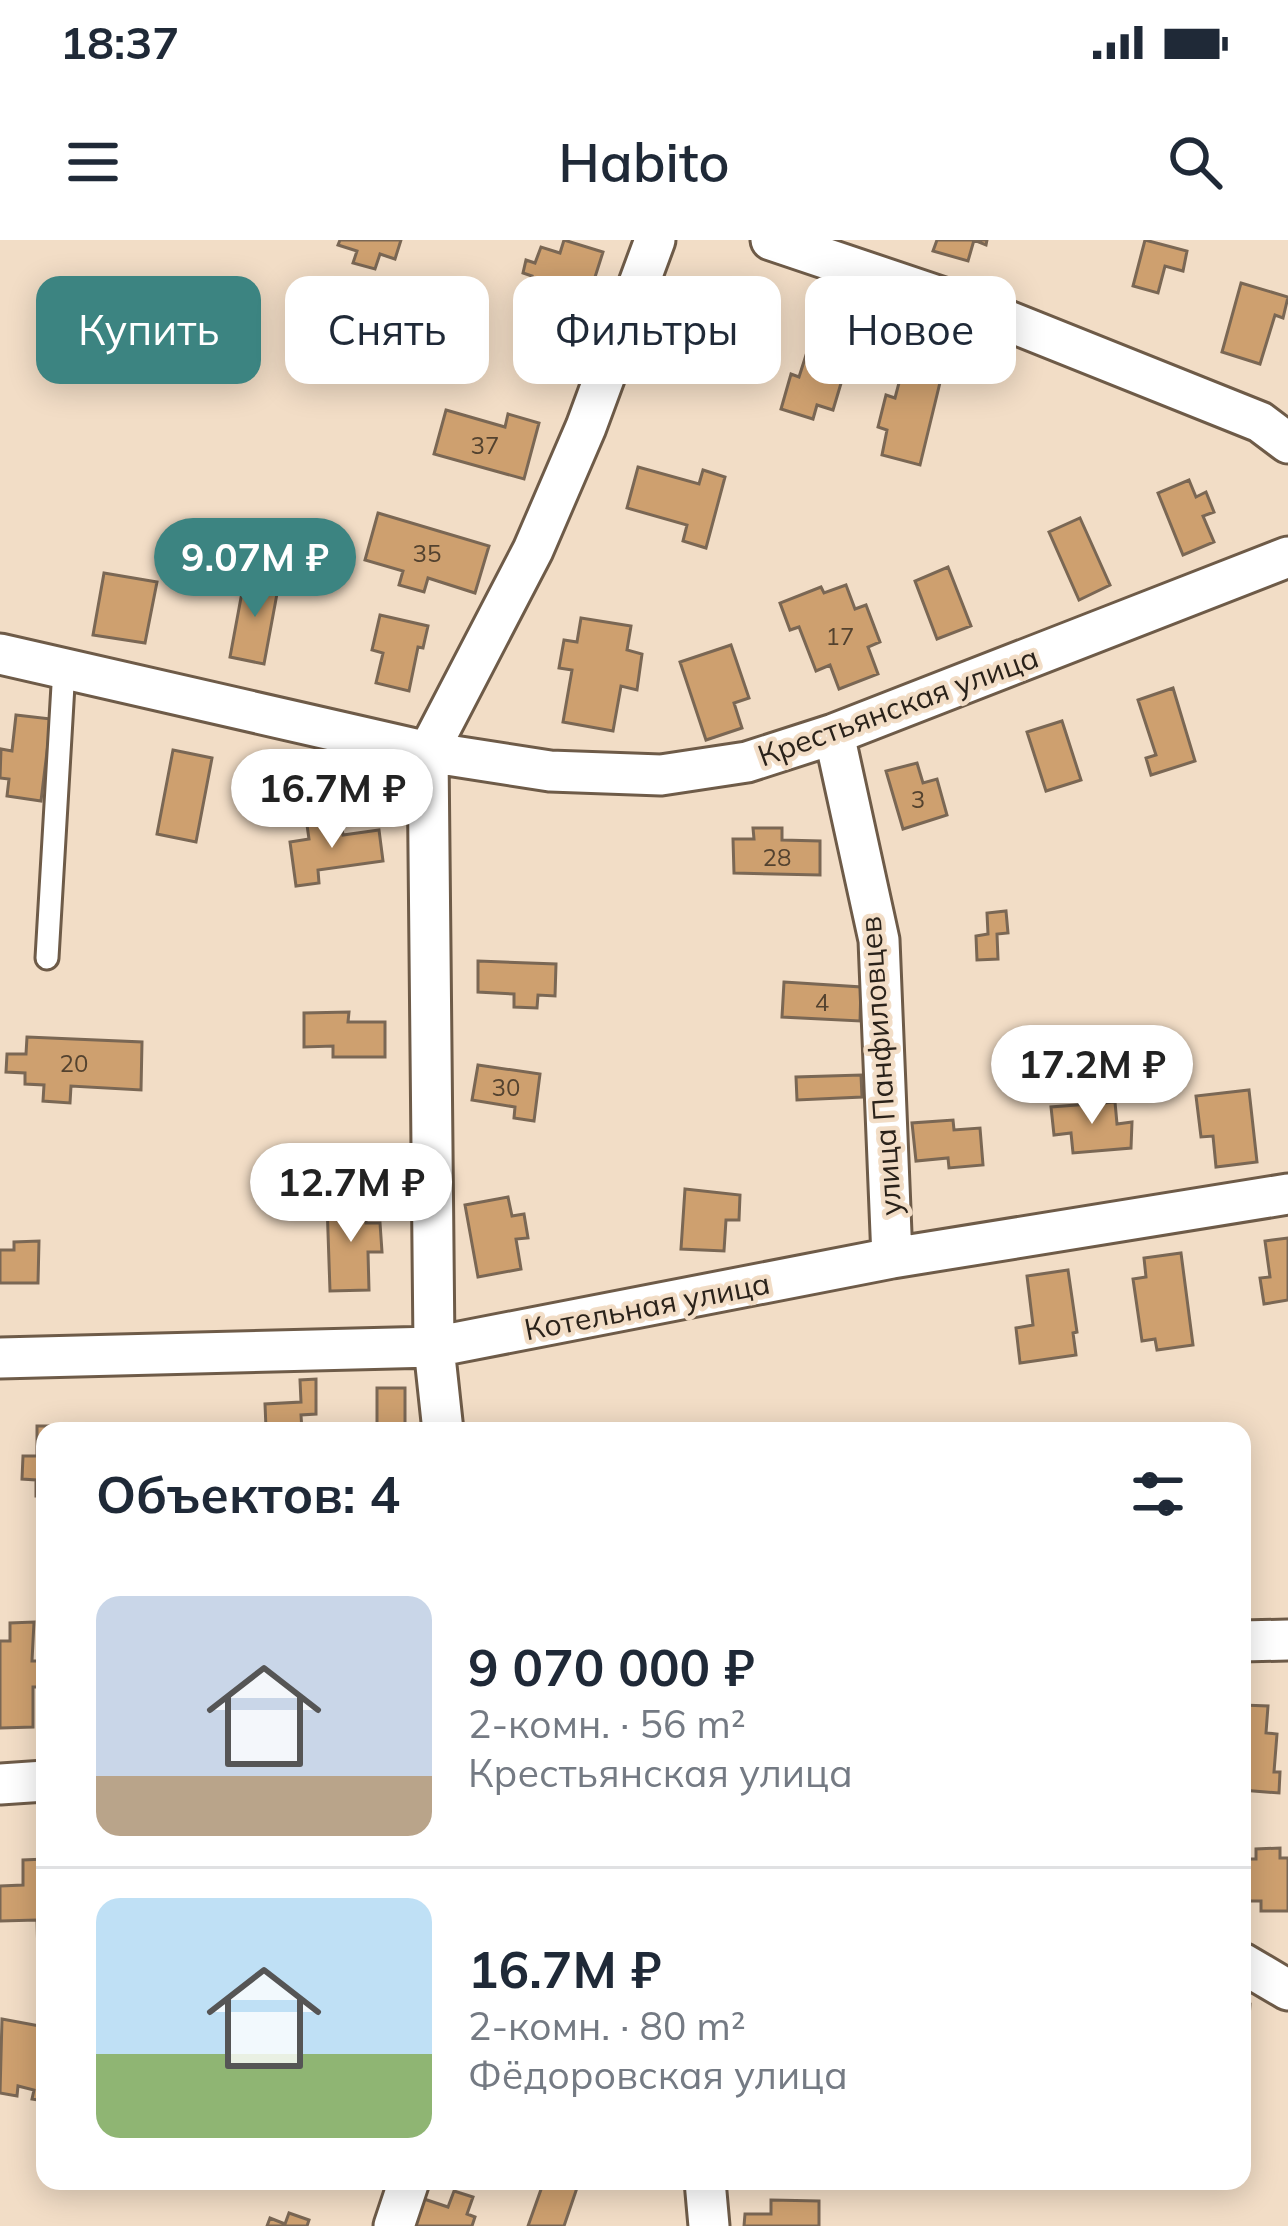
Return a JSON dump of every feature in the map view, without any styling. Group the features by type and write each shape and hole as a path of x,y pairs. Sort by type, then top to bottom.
{"street":[{"path":"442,1422 434,1347 428,752 533,550 586,427 655,240"},
{"path":"771,240 988,313 1260,422 1288,443"},
{"name":"Крестьянская улица","path":"0,654 428,752 550,771 661,775 747,763 834,734 1288,557"},
{"name":"улица Панфиловцев","path":"834,734 879,940 892,1258"},
{"name":"Котельная улица","path":"0,1358 434,1347 892,1258 1288,1194"},
{"path":"1251,1641 1288,1640"},
{"path":"0,1784 36,1782"},
{"path":"1251,1968 1288,1990"},
{"path":"394,2226 407,2190"},
{"path":"705,2190 710,2226"}],"lane":[{"path":"47,958 64,668"}],"building":[{"path":"340,240 401,240 395,259 380,254 375,269 353,263 357,251 338,245"},
{"path":"564,240 603,252 595,276 523,273 526,260 535,263 541,247 560,253"},
{"path":"937,240 974,240 968,261 933,251"},
{"path":"1145,240 1187,251 1183,271 1165,266 1158,293 1133,286"},
{"path":"1241,283 1288,297 1283,318 1275,315 1260,364 1222,352"},
{"path":"805,358 805,384 841,384 833,410 817,405 813,419 781,409 791,374 799,377"},
{"path":"899,384 940,384 920,465 882,455 887,430 878,427 886,395 895,398"},
{"path":"446,410 505,427 508,414 539,423 524,479 434,454"},
{"path":"638,467 699,484 703,470 725,477 706,548 683,541 687,525 627,508"},
{"path":"1189,480 1196,497 1206,492 1214,512 1203,516 1214,542 1183,555 1158,493"},
{"path":"378,513 489,546 475,593 428,578 424,592 399,585 403,571 365,560"},
{"path":"1080,518 1110,585 1079,600 1049,532"},
{"path":"948,567 971,626 937,639 915,581"},
{"path":"104,573 157,582 145,643 93,635"},
{"path":"245,576 279,583 264,664 230,657"},
{"path":"846,585 855,609 866,605 880,642 868,647 878,674 839,689 830,665 816,671 799,627 790,630 780,603 821,587 824,593"},
{"path":"380,615 428,626 423,648 418,647 409,691 376,683 383,653 372,650"},
{"path":"581,618 631,626 627,650 642,654 637,690 621,686 613,731 563,722 572,670 559,668 564,640 577,642"},
{"path":"731,645 749,698 734,703 742,728 706,740 680,662"},
{"path":"1173,688 1195,761 1151,775 1146,758 1156,755 1138,700"},
{"path":"16,715 51,719 41,801 7,796 9,779 0,778 1,749 12,751"},
{"path":"1062,721 1081,780 1046,791 1027,732"},
{"path":"173,750 212,758 196,842 157,834"},
{"path":"917,763 923,783 937,779 947,815 903,829 886,771"},
{"path":"341,821 343,835 379,830 383,861 318,870 319,883 296,886 290,842 309,839 307,825"},
{"path":"753,828 782,828 782,840 820,841 820,875 734,873 733,839 754,839"},
{"path":"1006,911 1008,933 997,934 998,959 977,960 976,936 988,934 987,913"},
{"path":"478,961 556,964 555,996 538,995 537,1008 514,1007 514,994 478,992"},
{"path":"784,982 861,987 860,1021 782,1017"},
{"path":"349,1012 348,1022 385,1022 385,1057 333,1057 333,1046 304,1047 304,1013"},
{"path":"27,1037 142,1042 141,1090 71,1086 70,1103 43,1101 44,1085 25,1084 25,1073 6,1072 7,1054 26,1054"},
{"path":"478,1065 540,1074 534,1121 514,1118 515,1107 472,1100"},
{"path":"861,1075 862,1097 797,1100 796,1077"},
{"path":"1249,1090 1257,1162 1216,1167 1213,1136 1201,1137 1196,1096"},
{"path":"1115,1102 1117,1124 1132,1122 1131,1148 1073,1153 1071,1133 1054,1135 1051,1107"},
{"path":"953,1120 954,1130 980,1128 983,1165 949,1168 948,1158 916,1161 912,1123"},
{"path":"685,1189 740,1195 739,1220 726,1220 724,1251 681,1249"},
{"path":"508,1197 512,1216 524,1214 528,1238 516,1239 521,1269 478,1277 465,1205"},
{"path":"366,1201 366,1223 380,1223 382,1252 368,1252 369,1290 330,1291 327,1203"},
{"path":"1288,1238 1288,1300 1264,1304 1260,1278 1270,1277 1265,1241"},
{"path":"39,1241 38,1283 0,1283 0,1250 14,1250 14,1242"},
{"path":"1181,1253 1193,1345 1157,1350 1155,1339 1142,1341 1133,1279 1146,1277 1144,1258"},
{"path":"1068,1270 1076,1355 1020,1363 1016,1328 1033,1325 1027,1276"},
{"path":"316,1379 316,1414 301,1415 301,1422 266,1422 265,1404 301,1402 300,1380"},
{"path":"377,1388 405,1388 405,1422 377,1422"},
{"path":"23,1456 36,1456 36,1480 22,1479"},
{"path":"34,1622 33,1727 0,1728 0,1641 10,1641 10,1623"},
{"path":"1251,1705 1268,1706 1266,1733 1277,1734 1274,1772 1280,1772 1279,1793 1251,1791"},
{"path":"1280,1848 1280,1858 1288,1858 1288,1911 1261,1911 1261,1901 1251,1901 1251,1859 1256,1859 1256,1849"},
{"path":"36,1859 36,1920 0,1921 0,1886 23,1885 23,1860"},
{"path":"2,2019 36,2025 36,2100 32,2099 34,2090 18,2086 17,2096 0,2093"},
{"path":"541,2190 576,2190 564,2226 528,2226"},
{"path":"454,2191 473,2197 467,2214 475,2217 472,2226 408,2226 418,2197 448,2207"},
{"path":"771,2200 819,2201 819,2226 744,2226 745,2214 771,2214"},
{"path":"289,2213 309,2220 307,2226 267,2226 270,2218 285,2224"}]}
